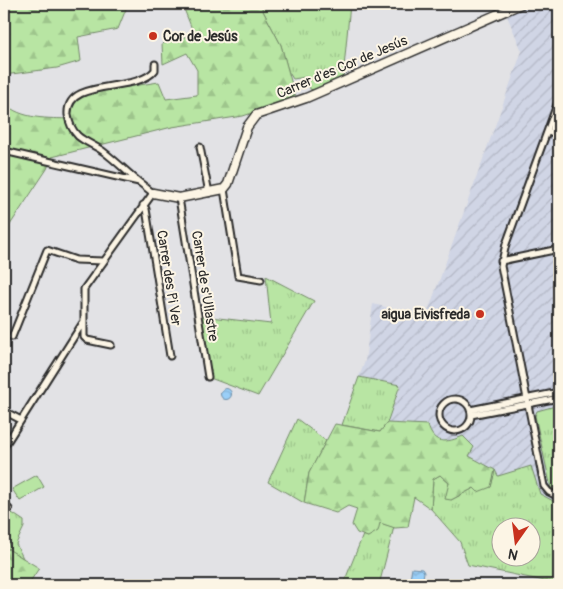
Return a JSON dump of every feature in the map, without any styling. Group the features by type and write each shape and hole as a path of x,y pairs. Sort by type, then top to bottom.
{"street":[{"name":"Carrer d'es Cor de Jesús","path":"224,189 228,184 247,127 256,115 306,98 521,4"},
{"path":"546,4 559,4"},
{"path":"155,64 155,70 146,79 83,92 73,98 68,108 70,126 78,136 106,153 153,193 179,198 224,189 238,276 261,280"},
{"path":"559,102 501,260 546,490 559,497"},
{"path":"547,133 559,130"},
{"path":"200,147 209,193"},
{"path":"4,151 139,182"},
{"path":"110,345 84,338 84,289 153,193"},
{"name":"Carrer de s'Ullastre","path":"179,198 208,377"},
{"name":"Carrer des Pi Ver","path":"143,205 146,209 170,356"},
{"path":"501,260 559,249"},
{"path":"12,336 48,250 76,260 103,261"},
{"path":"4,447 84,321"},
{"path":"528,401 559,392"},
{"path":"470,412 528,401 559,398"},
{"path":"449,401 463,402 470,412 467,425 458,431 447,429 443,426 439,416 442,407 449,401"},
{"path":"4,411 21,420"},
{"path":"4,505 9,509"}],"shaded area":[{"path":"529,4 559,4 559,504 497,476 495,470 469,456 450,442 438,441 430,434 405,423 387,423 401,385 359,377 365,361 373,304 426,317 522,51 507,16"}],"green space":[{"path":"4,4 128,4 118,29 78,37 81,61 57,68 4,75"},
{"path":"182,4 263,4 262,9 281,45 296,99 243,116 172,127 52,157 47,169 4,234 4,103 11,109 27,115 71,119 75,104 79,98 87,93 159,82 166,99 197,95 197,70 187,53 163,64 162,44 194,34"},
{"path":"263,4 350,4 343,78 316,91 310,89 306,77 293,79 288,71 281,45 262,9"},
{"path":"266,276 314,301 258,396 210,378 201,316 271,324"},
{"path":"359,377 400,385 387,423 380,432 342,425"},
{"path":"559,405 559,492 551,488 535,416 537,411"},
{"path":"297,419 326,441 309,473 304,503 268,482"},
{"path":"387,423 428,425 433,436 441,441 463,436 474,447 469,456 495,470 491,487 478,492 474,488 451,500 445,499 449,483 440,475 433,479 431,509 414,497 408,527 395,528 380,523 378,531 368,537 357,533 352,525 357,509 348,506 336,513 304,503 309,473 335,424 380,432"},
{"path":"531,466 540,494 559,504 559,584 468,565 460,542 431,509 433,479 440,475 449,483 451,500 474,488 491,487 495,470 498,476"},
{"path":"37,475 44,487 20,501 12,489"},
{"path":"12,513 24,521 24,527 16,544 23,558 7,549 4,520"},
{"path":"380,523 394,527 379,585 343,585 363,535 368,537"},
{"path":"4,533 10,547 8,549 39,568 28,585 4,585"}],"water":[{"path":"226,388 232,394 226,400 220,394"},
{"path":"412,568 422,569 424,572 423,578 415,585 409,585"}],"place":[{"name":"Cor de Jesús","path":"153,36"},
{"name":"aigua Eivisfreda","path":"480,314"}]}
